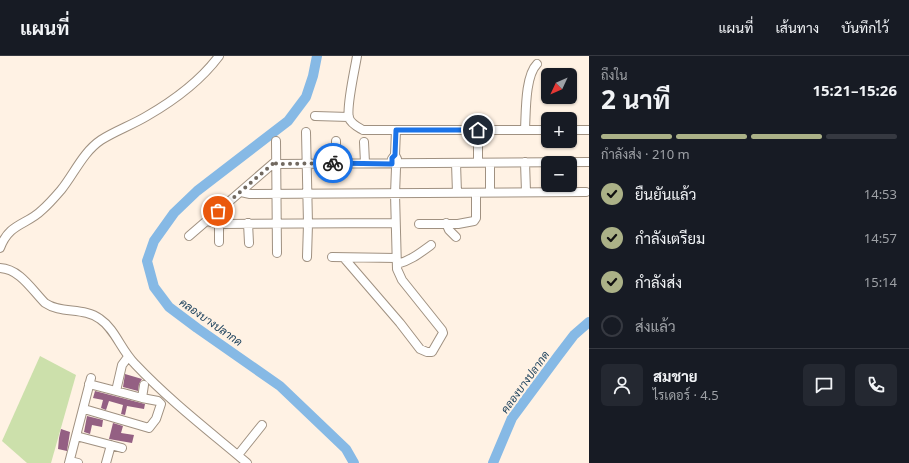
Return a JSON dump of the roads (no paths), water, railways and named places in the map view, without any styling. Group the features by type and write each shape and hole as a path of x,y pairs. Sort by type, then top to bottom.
{"street":[{"path":"0,248 3,240 11,231 41,212 61,190 90,150 101,140 148,116 200,77 219,56"},
{"path":"357,56 349,117 353,124 363,130 541,130"},
{"path":"525,129 529,83 532,71 537,64"},
{"path":"315,116 349,117"},
{"path":"344,258 400,323 420,349 429,353 432,352 442,337 442,330 402,280 398,273 396,261 395,165 392,158 395,155 396,130"},
{"path":"478,130 478,162"},
{"path":"577,130 589,130"},
{"path":"306,132 308,224 307,257"},
{"path":"276,141 277,253"},
{"path":"336,141 336,163"},
{"path":"364,142 364,163"},
{"path":"189,236 276,162 306,164 364,163 395,165 478,162 541,162"},
{"path":"490,162 490,192"},
{"path":"525,162 526,192"},
{"path":"577,162 589,162"},
{"path":"456,163 457,193"},
{"path":"241,192 250,194 395,194 541,191"},
{"path":"577,191 586,192"},
{"path":"419,224 458,224 474,221 476,218 476,193"},
{"path":"207,221 219,224 395,223"},
{"path":"248,223 248,243"},
{"path":"446,223 449,230 456,237"},
{"path":"219,224 219,242"},
{"path":"332,258 405,262 431,245"},
{"path":"0,268 12,270 18,274 50,306 83,312 100,318 110,328 128,357 174,403 247,463"},
{"path":"116,391 122,365 128,357"},
{"path":"72,462 76,436 90,381 116,391 161,404 156,419 149,428 84,409"},
{"path":"142,398 144,385"},
{"path":"238,455 262,425"},
{"path":"76,436 122,448"},
{"path":"106,463 111,445"}],"waterway":[{"name":"คลองบางปลากด","path":"317,56 313,76 306,97 288,121 197,191 174,213 154,241 147,261 154,287 169,307 280,386 346,449 354,463"},
{"name":"คลองบางปลากด","path":"493,463 512,418 574,335 589,322"}]}
